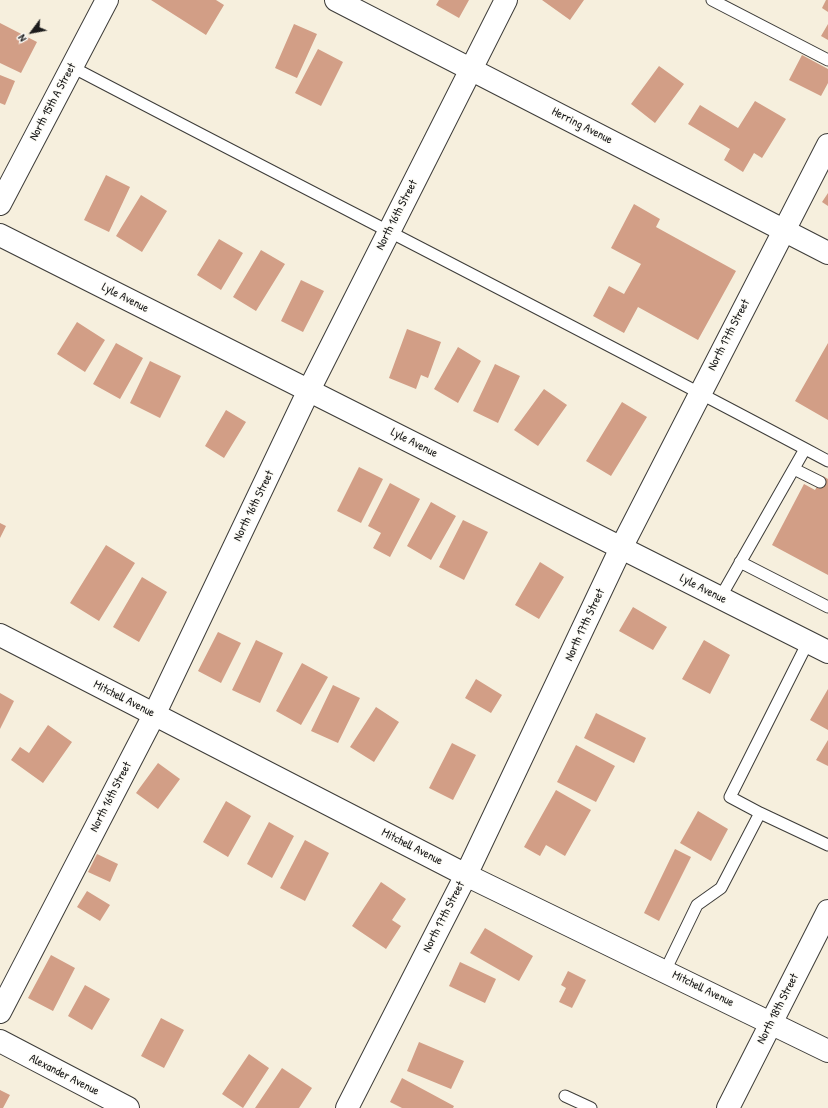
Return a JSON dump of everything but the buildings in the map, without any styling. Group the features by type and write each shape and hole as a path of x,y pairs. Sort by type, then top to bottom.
{"street":[{"name":"North 15th A Street","path":"0,204 107,0"},
{"name":"Herring Avenue","path":"336,0 828,253"},
{"name":"North 16th Street","path":"0,1012 154,714 309,390 506,0"},
{"name":"North 17th Street","path":"347,1108 466,875 621,548 783,229 828,145"},
{"name":"Lyle Avenue","path":"0,235 828,652"},
{"name":"Mitchell Avenue","path":"0,635 466,875 772,1022 828,1051"},
{"name":"North 18th Street","path":"728,1108 828,911"},
{"name":"Alexander Avenue","path":"0,1041 128,1108"}],"lane":[{"path":"712,0 828,60"},
{"path":"72,67 388,233 541,309 828,461"},
{"path":"720,598 805,449"},
{"path":"794,469 820,482"},
{"path":"740,562 828,607"},
{"path":"808,642 730,797 828,845"},
{"path":"665,971 697,905 721,888 760,813"},
{"path":"565,1096 591,1108"}]}
